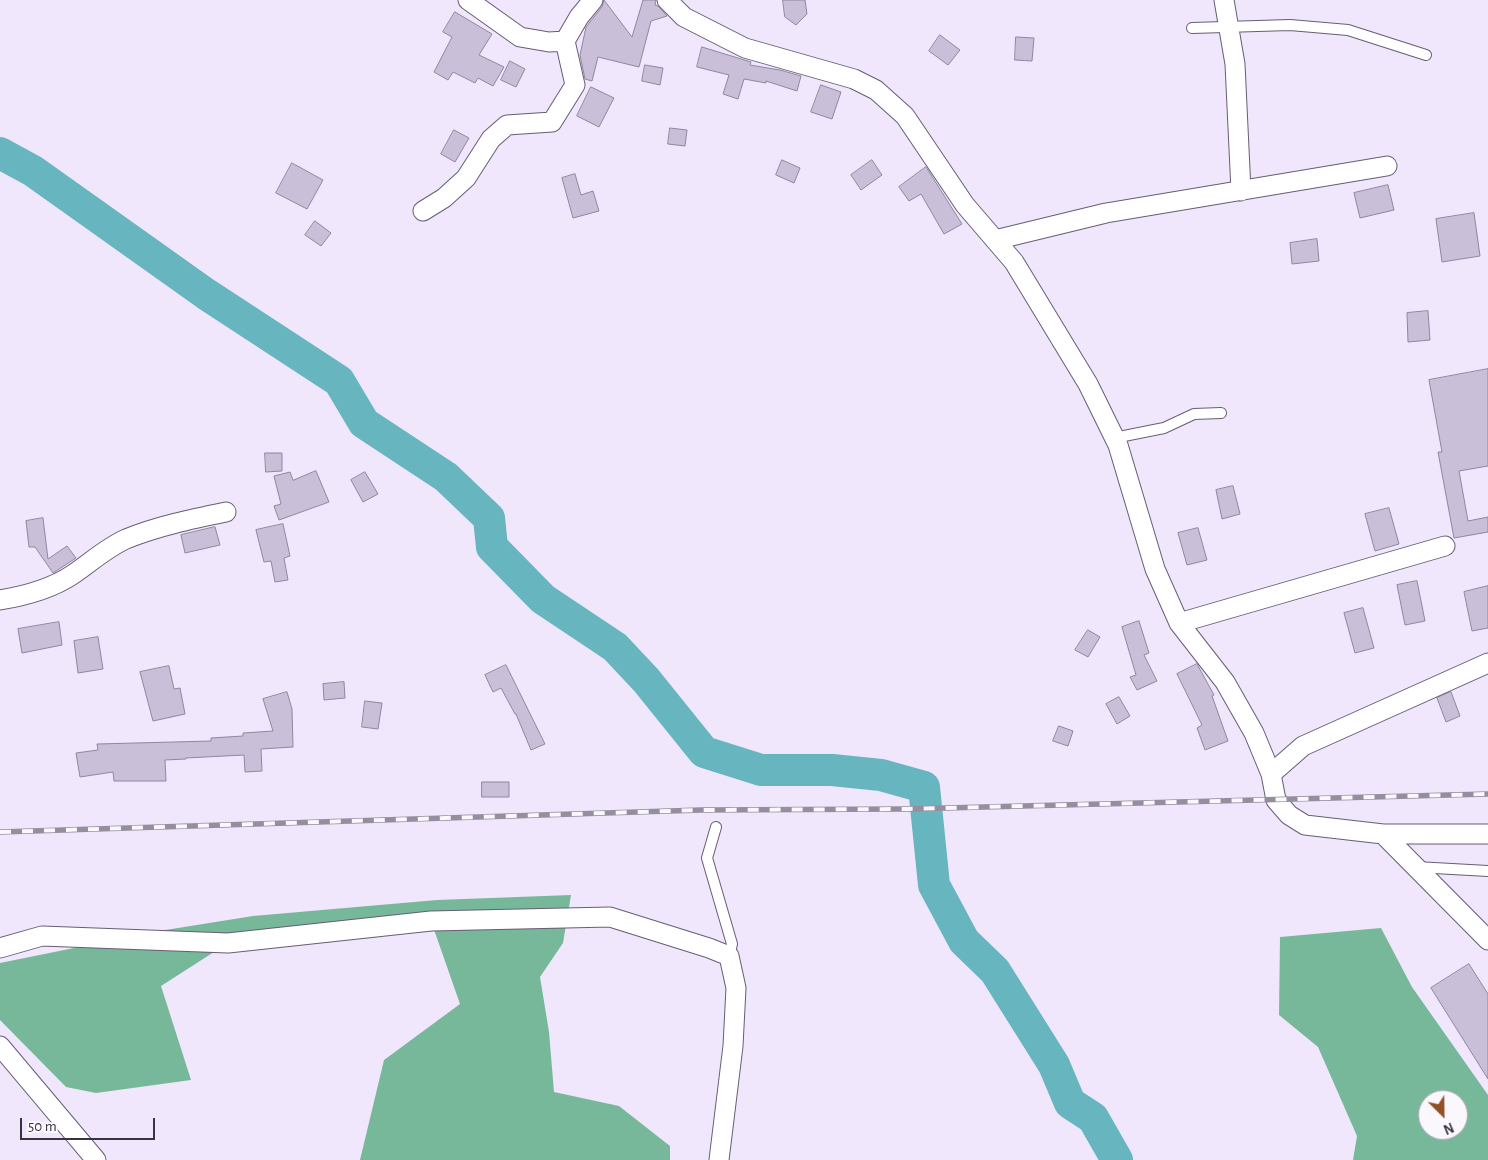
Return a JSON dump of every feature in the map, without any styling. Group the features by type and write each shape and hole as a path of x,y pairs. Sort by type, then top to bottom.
{"street":[{"path":"468,0 520,38 549,42 566,41"},
{"path":"423,211 444,198 466,178 491,139 508,125 552,122 575,86 566,41 579,17 593,0"},
{"path":"667,0 684,17 745,48 854,79 876,90 905,116 965,206 1014,262 1080,370 1114,438 1154,569 1179,623 1225,682 1254,733 1271,774 1276,800 1289,815 1305,825 1383,834 1488,834"},
{"path":"1224,0 1236,64 1241,191"},
{"path":"995,240 1106,213 1387,166"},
{"path":"0,600 42,590 71,576 98,554 125,540 158,528 226,512"},
{"path":"1179,623 1445,546"},
{"path":"1271,774 1303,746 1488,663"},
{"path":"1383,834 1488,940"},
{"path":"0,948 42,936 228,943 431,921 610,917 729,956 736,988 733,1046 719,1160"},
{"path":"0,1046 96,1160"}],"lane":[{"path":"1192,28 1290,25 1348,30 1426,55"},
{"path":"1114,438 1164,428 1194,414 1221,413"},
{"path":"716,827 706,858 732,944 729,956"},
{"path":"1415,866 1488,871"}],"green space":[{"path":"571,895 563,943 540,977 549,1032 554,1092 619,1106 670,1146 670,1160 360,1160 384,1060 460,1004 431,921 228,943 161,986 191,1080 96,1093 66,1087 0,1020 0,963 153,932 253,916 437,900"},
{"path":"1381,928 1412,987 1488,1095 1488,1160 1353,1160 1357,1136 1318,1047 1279,1015 1280,937"}],"building":[{"path":"604,0 632,37 643,0 656,0 655,5 667,16 651,21 639,67 598,57 592,81 585,79 580,55 586,27 602,7"},
{"path":"783,0 805,0 807,14 796,25 785,17"},
{"path":"455,12 492,34 479,55 504,67 493,86 478,78 475,83 453,72 448,80 434,72 452,37 443,32"},
{"path":"940,35 960,50 948,65 929,51"},
{"path":"1016,37 1034,38 1032,61 1015,60"},
{"path":"702,47 751,62 750,65 801,76 797,91 766,81 766,83 744,79 738,99 723,94 729,75 697,67"},
{"path":"510,61 525,69 516,87 501,80"},
{"path":"645,65 663,68 660,85 642,81"},
{"path":"821,85 841,92 832,119 811,112"},
{"path":"591,87 614,98 599,127 577,116"},
{"path":"670,128 687,130 685,146 668,144"},
{"path":"454,130 469,138 455,162 441,154"},
{"path":"782,160 800,168 794,183 776,175"},
{"path":"872,160 882,175 861,190 851,175"},
{"path":"292,163 323,180 307,209 276,193"},
{"path":"926,167 962,224 944,234 921,194 909,201 899,187"},
{"path":"575,174 581,195 593,191 599,211 573,218 562,178"},
{"path":"1388,185 1394,210 1360,218 1354,193"},
{"path":"1474,213 1480,256 1442,262 1436,219"},
{"path":"315,221 331,233 321,246 305,235"},
{"path":"1317,239 1319,261 1292,264 1290,243"},
{"path":"1428,311 1430,340 1408,342 1407,313"},
{"path":"1488,369 1488,466 1459,471 1468,521 1488,517 1488,532 1454,538 1438,452 1442,452 1429,380"},
{"path":"265,453 282,453 282,471 266,472"},
{"path":"316,471 329,502 279,520 274,506 281,504 274,476 290,472 293,480"},
{"path":"365,472 378,494 363,502 351,480"},
{"path":"1233,486 1240,514 1222,519 1216,490"},
{"path":"1389,508 1399,544 1375,551 1365,514"},
{"path":"43,518 48,559 67,546 76,558 53,573 35,547 29,547 26,521"},
{"path":"283,524 290,556 284,558 288,580 275,582 271,561 264,562 256,530"},
{"path":"215,527 220,545 185,553 181,535"},
{"path":"1198,528 1207,560 1187,565 1178,533"},
{"path":"1417,581 1425,621 1405,625 1397,585"},
{"path":"1488,586 1488,628 1472,631 1464,592"},
{"path":"1363,608 1374,648 1355,653 1344,613"},
{"path":"1139,621 1149,653 1144,655 1157,681 1137,690 1130,677 1136,675 1122,627"},
{"path":"59,622 62,645 22,653 18,629"},
{"path":"1088,630 1100,637 1088,657 1075,650"},
{"path":"98,637 103,669 78,673 74,641"},
{"path":"1197,664 1214,695 1212,696 1228,741 1205,750 1197,728 1202,725 1177,674"},
{"path":"506,665 545,744 531,750 516,714 501,688 493,692 485,675"},
{"path":"169,666 174,689 180,688 185,714 153,721 140,672"},
{"path":"344,682 345,698 324,700 323,684"},
{"path":"287,692 292,709 293,747 261,749 262,771 245,772 244,755 165,760 166,781 114,781 113,772 80,777 76,753 98,750 97,744 211,741 211,738 243,736 243,733 273,731 263,699"},
{"path":"1451,692 1460,716 1446,722 1437,698"},
{"path":"1119,697 1130,716 1117,724 1106,704"},
{"path":"365,701 382,703 378,729 362,727"},
{"path":"1059,726 1073,731 1068,746 1053,741"},
{"path":"482,782 509,782 509,797 482,797"},
{"path":"1469,964 1488,994 1488,1079 1431,988"}],"waterway":[{"path":"0,153 33,171 206,294 339,381 364,423 446,477 489,518 492,547 543,599 615,647 646,680 704,752 761,770 832,770 881,775 924,787 934,885 964,941 995,971 1054,1065 1070,1103 1093,1118 1117,1160"}],"railway":[{"path":"0,832 701,810 907,809 1488,794"}]}
